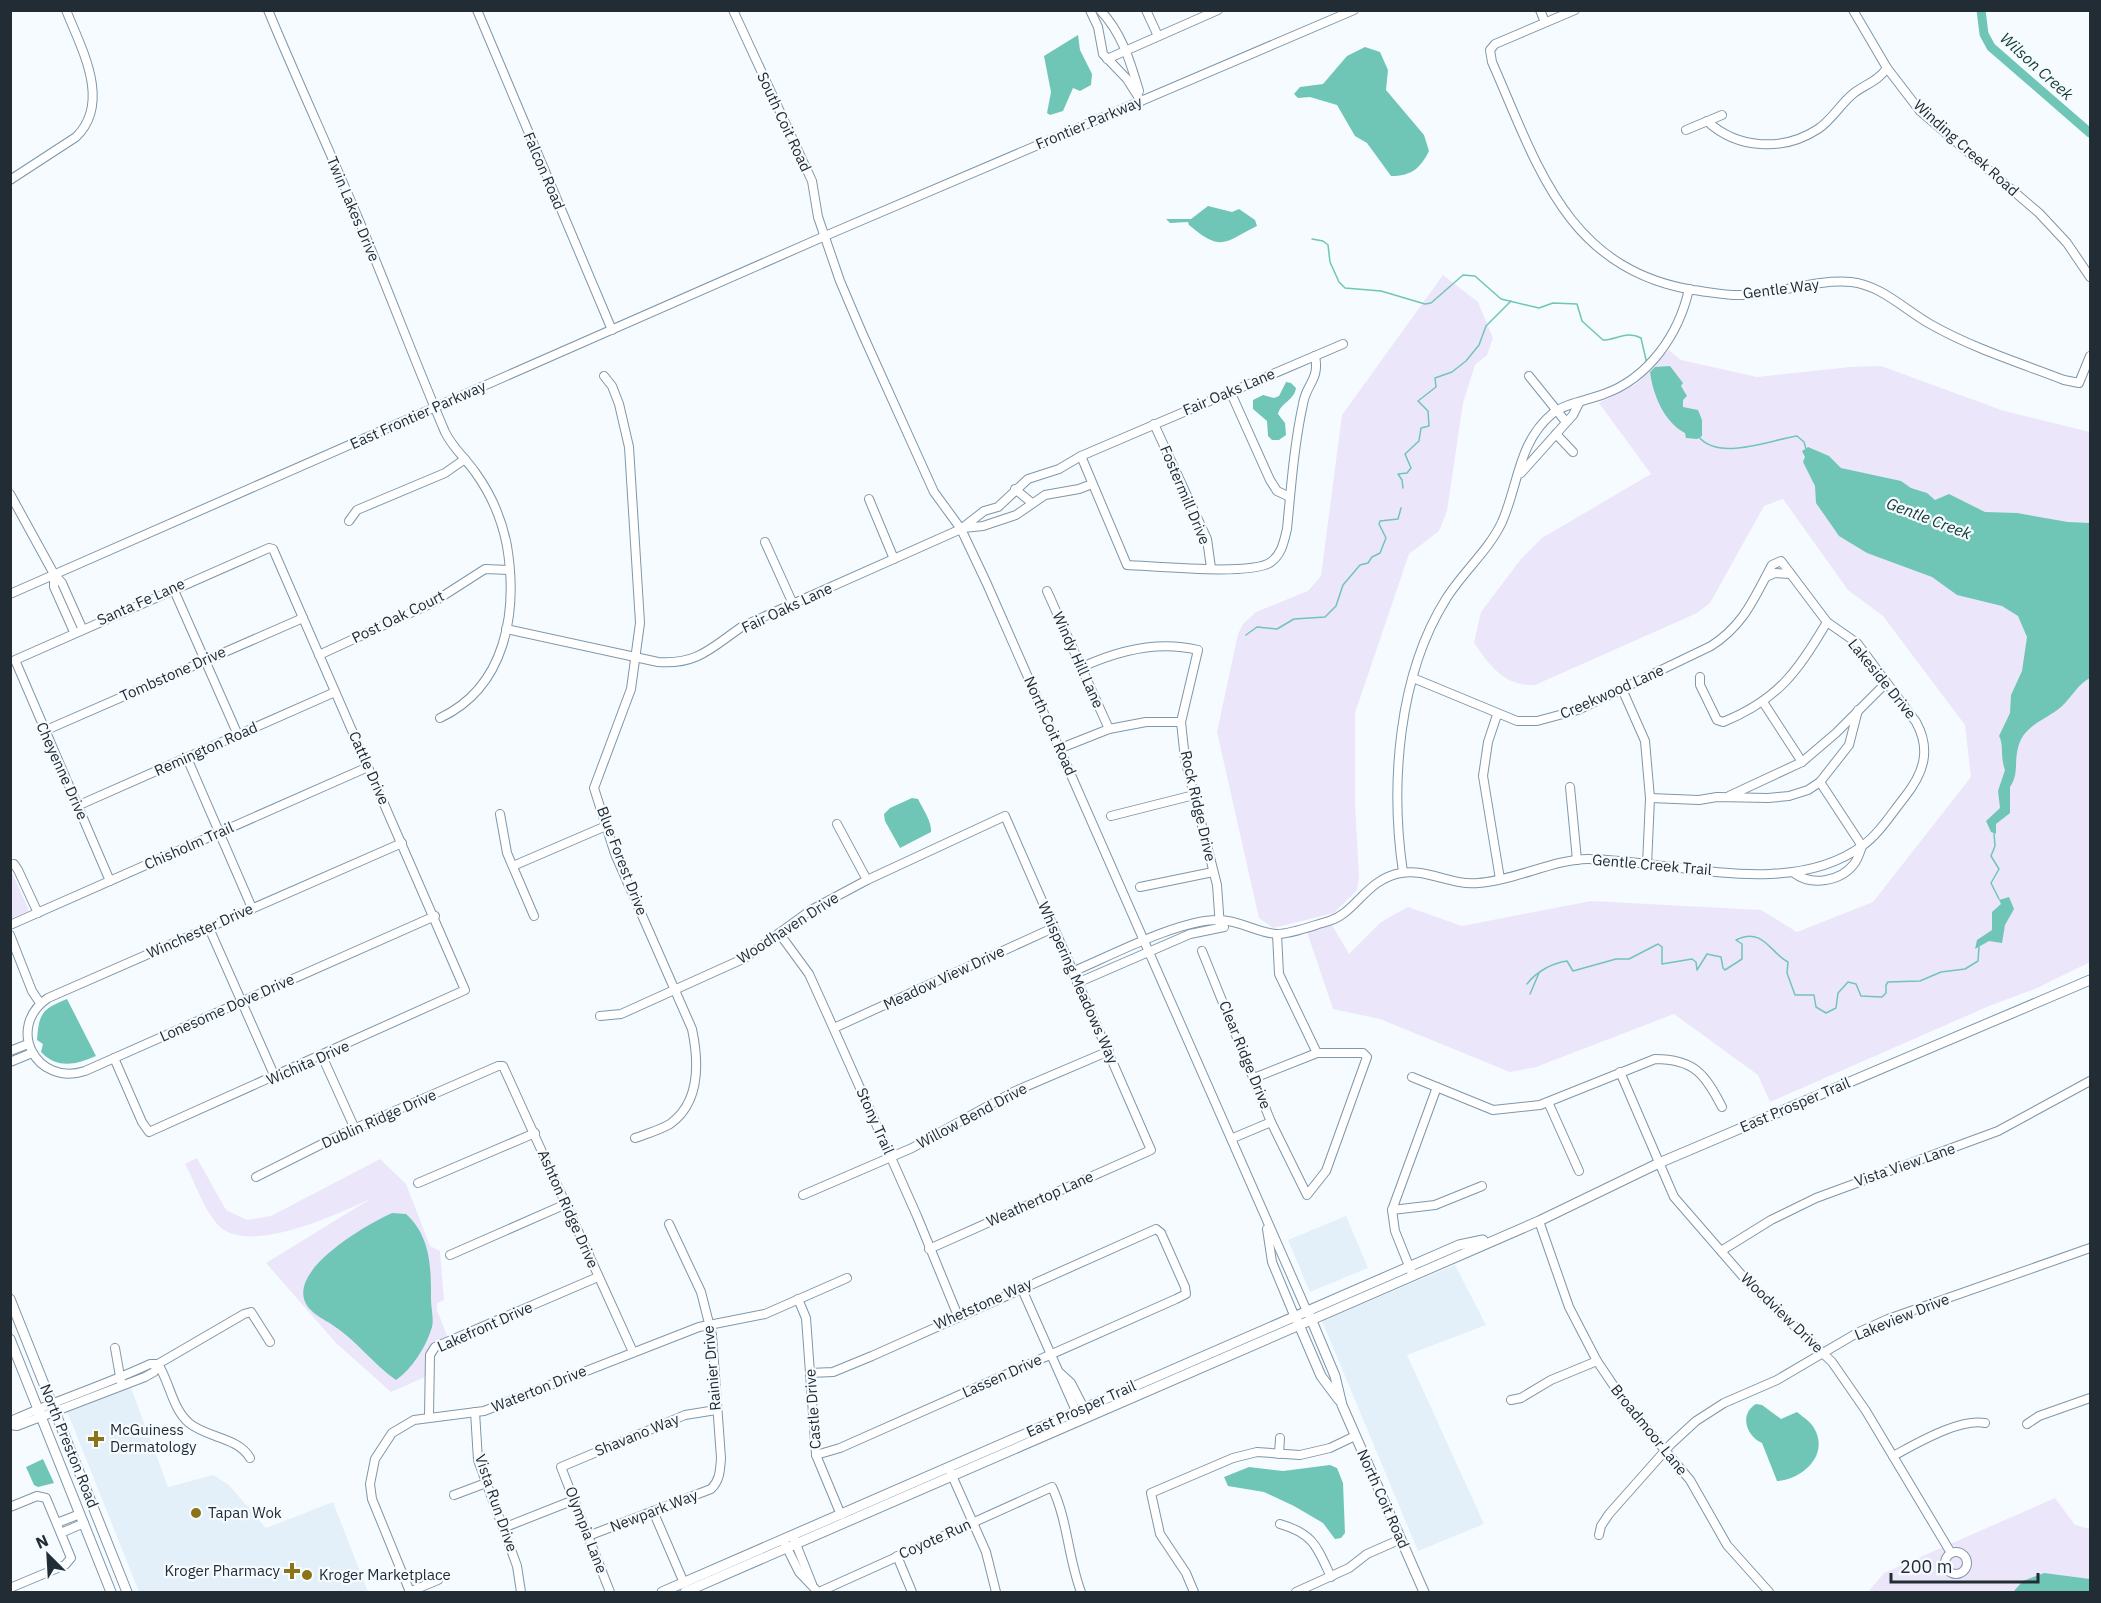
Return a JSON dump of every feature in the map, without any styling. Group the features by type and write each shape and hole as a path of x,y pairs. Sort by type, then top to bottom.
{"main road":[{"name":"East Prosper Trail","path":"790,1542 841,1515 949,1467 1299,1325 1460,1245 1503,1236 1539,1221 1659,1163 2091,980"},
{"name":"East Prosper Trail","path":"662,1593 684,1588 790,1542 953,1477 1082,1413 1306,1309 1411,1270"},
{"name":"North Preston Road","path":"10,1299 127,1593"},
{"name":"North Coit Road","path":"1306,1309 1335,1376 1342,1405 1424,1593"},
{"name":"North Coit Road","path":"1294,1315 1321,1376 1342,1405"},
{"name":"North Preston Road","path":"10,1339 111,1593"}],"street":[{"path":"10,180 76,137 83,130 89,117 92,100 91,73 66,10"},
{"name":"Twin Lakes Drive","path":"268,10 359,220 393,310 447,435 484,486 497,512 506,545 510,600 506,629 493,670 483,686 468,702 440,718"},
{"name":"Falcon Road","path":"477,10 612,330"},
{"name":"South Coit Road","path":"733,10 812,181 818,217 825,236"},
{"path":"1090,10 1098,27 1103,54 1127,79 1142,101"},
{"path":"1100,10 1115,26 1126,50 1142,101"},
{"path":"1146,10 1158,36"},
{"path":"1107,59 1218,10"},
{"name":"Frontier Parkway","path":"825,236 1354,10"},
{"path":"1540,10 1545,22 1575,10"},
{"name":"Winding Creek Road","path":"1853,10 1870,35 1887,68 1920,111 2039,213 2061,236 2091,277"},
{"name":"Gentle Way","path":"1545,22 1496,44 1490,50 1492,62 1543,178 1573,222 1591,241 1632,270 1670,286 1742,296 1822,283 1852,282 1877,290 1930,324 1954,336 2064,380 2079,383 2091,356"},
{"path":"1707,121 1717,131 1738,142 1769,145 1791,141 1819,128 1854,93 1881,77 1887,68"},
{"path":"1686,130 1722,115"},
{"name":"East Frontier Parkway","path":"10,594 825,236"},
{"name":"North Coit Road","path":"825,236 840,281 934,492 961,529 1061,748 1306,1309"},
{"path":"1072,972 1182,927 1221,923 1246,926 1277,934 1333,920 1346,912 1370,886 1385,877 1403,872 1397,833 1398,755 1422,644 1446,599 1501,524 1519,477 1528,441 1555,411 1623,385 1645,368 1671,335 1689,289"},
{"name":"Fair Oaks Lane","path":"961,529 977,515 998,507 1028,479 1059,469 1081,456 1343,344"},
{"path":"1081,456 1127,565 1245,569 1270,563 1282,549 1287,529 1303,400 1315,380 1318,368 1315,356"},
{"name":"Blue Forest Drive","path":"604,376 612,386 619,404 629,447 640,623 631,689 594,788 615,854 692,1029 698,1056 692,1099 670,1124 635,1138"},
{"path":"1529,376 1566,422"},
{"path":"1230,391 1270,480 1277,491 1290,497"},
{"path":"1519,477 1566,422 1579,403"},
{"name":"Fostermill Drive","path":"1154,424 1207,539 1211,568"},
{"path":"1556,434 1573,452"},
{"path":"349,522 357,510 445,473 465,459"},
{"name":"Fair Oaks Lane","path":"506,629 636,658 670,663 697,657 716,648 743,626 961,529 983,526 1016,515 1045,495 1079,489 1092,484"},
{"path":"1015,489 1032,504"},
{"path":"10,494 54,574 62,583 82,628"},
{"path":"869,499 894,559"},
{"path":"991,509 996,522"},
{"path":"765,542 793,604"},
{"name":"Santa Fe Lane","path":"15,660 82,628 269,548"},
{"name":"Cattle Drive","path":"269,548 273,549 435,916 465,990"},
{"name":"Lakeside Drive","path":"1772,564 1781,561 1827,621 1857,643 1923,734"},
{"name":"Creekwood Lane","path":"1413,678 1437,686 1497,715 1517,721 1558,716 1622,689 1711,646 1730,634 1744,617 1772,564"},
{"name":"Post Oak Court","path":"319,655 432,603 485,569 509,570"},
{"path":"1766,577 1775,573 1790,574"},
{"path":"54,574 54,587 74,632"},
{"path":"173,588 238,735"},
{"name":"Windy Hill Lane","path":"1047,591 1109,729"},
{"name":"Tombstone Drive","path":"44,731 303,618"},
{"path":"1700,677 1701,685 1717,720 1723,722 1764,702 1784,686 1801,666 1827,621"},
{"name":"Rock Ridge Drive","path":"1082,667 1129,649 1176,644 1198,650 1182,722 1185,759 1213,872 1221,923"},
{"name":"Cheyenne Drive","path":"15,660 110,881"},
{"path":"1727,797 1802,762 1836,733 1886,683"},
{"path":"1622,689 1645,741 1650,798 1647,865"},
{"name":"Remington Road","path":"77,806 335,692"},
{"path":"1764,702 1802,762"},
{"path":"1650,798 1699,800 1789,796 1820,782 1850,745 1858,710"},
{"path":"1497,715 1488,741 1483,776 1500,879"},
{"path":"1061,748 1109,729 1146,722 1182,722"},
{"path":"1836,733 1845,735 1850,745"},
{"name":"Gentle Creek Trail","path":"1794,873 1813,882 1830,879 1855,863 1862,846 1917,782 1925,759 1923,734"},
{"path":"187,758 252,908"},
{"name":"Chisholm Trail","path":"10,926 368,767"},
{"path":"1763,782 1762,789 1768,798"},
{"path":"1820,782 1862,846"},
{"path":"1570,787 1577,860"},
{"path":"1111,816 1194,795"},
{"path":"500,814 507,853 534,916"},
{"name":"Woodhaven Drive","path":"600,1016 621,1014 746,958 811,910 867,880 1005,816"},
{"name":"Whispering Meadows Way","path":"1005,816 1151,1150"},
{"path":"837,824 867,880"},
{"path":"513,866 606,826"},
{"name":"Winchester Drive","path":"40,1003 402,843"},
{"name":"Gentle Creek Trail","path":"1403,872 1453,882 1478,884 1587,859 1647,865 1794,873 1844,856 1862,846"},
{"path":"10,865 14,864 18,870 38,914"},
{"path":"1140,887 1213,872"},
{"name":"Lonesome Dove Drive","path":"28,1044 32,1053 48,1069 64,1074 85,1071 435,916"},
{"path":"1077,983 1221,923"},
{"path":"208,928 275,1077"},
{"name":"Meadow View Drive","path":"834,1028 1053,928"},
{"name":"Stony Trail","path":"780,933 809,974 834,1028 957,1316"},
{"path":"1277,934 1279,974 1317,1053"},
{"path":"10,935 32,991 40,1003 29,1020 28,1044 10,1051"},
{"name":"Clear Ridge Drive","path":"1202,951 1271,1122 1233,1138"},
{"name":"Wichita Drive","path":"114,1058 142,1122 149,1132 465,990"},
{"name":"Willow Bend Drive","path":"803,1195 939,1134 1004,1096 1109,1051"},
{"path":"11,1062 32,1053"},
{"path":"1254,1078 1317,1053 1362,1053 1367,1057 1326,1171 1307,1195 1271,1122"},
{"path":"322,1056 355,1129"},
{"path":"1413,1077 1493,1110 1548,1102 1654,1059 1671,1059 1689,1064 1711,1085 1722,1107"},
{"name":"Dublin Ridge Drive","path":"256,1177 355,1129 503,1066"},
{"name":"Ashton Ridge Drive","path":"503,1066 633,1352"},
{"name":"Woodview Drive","path":"1620,1072 1674,1197 1752,1286 1823,1352 1850,1386 1951,1553"},
{"name":"Vista View Lane","path":"1721,1251 1771,1220 1816,1198 1998,1131 2091,1081"},
{"path":"1411,1270 1395,1231 1392,1210 1437,1087"},
{"path":"1548,1102 1579,1171"},
{"path":"418,1184 535,1133"},
{"name":"Weathertop Lane","path":"928,1249 1151,1150"},
{"path":"1392,1210 1435,1205 1482,1186"},
{"path":"450,1255 566,1204"},
{"name":"North Coit Road","path":"1266,1221 1272,1262 1294,1315"},
{"name":"Broadmoor Lane","path":"1539,1221 1569,1307 1598,1361 1626,1404 1690,1480 1727,1545 1769,1593"},
{"name":"Rainier Drive","path":"669,1224 701,1292 709,1324 714,1357 721,1458 717,1483"},
{"name":"Whetstone Way","path":"810,1373 832,1372 1156,1229 1161,1233 1186,1294"},
{"name":"Lakeview Drive","path":"1599,1535 1601,1526 1609,1514 1666,1449 1683,1432 1715,1408 1777,1380 1823,1352 1888,1319 2091,1248"},
{"name":"Lakefront Drive","path":"429,1416 430,1355 435,1347 598,1277"},
{"name":"Waterton Drive","path":"409,1592 372,1499 370,1484 375,1459 392,1433 414,1420 429,1416 476,1412 709,1324 765,1314 847,1278"},
{"path":"1021,1287 1050,1354 1060,1373 1071,1383 1082,1413"},
{"name":"Lassen Drive","path":"816,1455 840,1448 1186,1294"},
{"name":"Castle Drive","path":"798,1299 806,1318 816,1455 841,1515"},
{"path":"10,1425 15,1419 154,1372 158,1364 251,1312 270,1342"},
{"path":"115,1348 122,1382"},
{"path":"1512,1400 1551,1380 1598,1361"},
{"path":"158,1364 180,1413 188,1422 212,1436 244,1448 250,1458"},
{"path":"2027,1424 2039,1416 2091,1398"},
{"name":"Shavano Way","path":"561,1467 685,1415 716,1410"},
{"name":"Vista Run Drive","path":"476,1412 478,1460 517,1566 521,1593"},
{"path":"1893,1456 1952,1429 1975,1421 1985,1423"},
{"path":"1194,1593 1186,1573 1160,1534 1151,1493 1233,1458 1257,1452 1300,1455 1330,1448 1355,1436"},
{"path":"1279,1454 1280,1438"},
{"name":"Olympia Lane","path":"561,1467 610,1593"},
{"path":"949,1467 991,1566 996,1593"},
{"path":"454,1495 486,1483"},
{"name":"Newpark Way","path":"588,1536 711,1489 717,1483"},
{"name":"Coyote Run","path":"818,1593 1052,1487 1065,1519 1071,1561 1081,1593"},
{"path":"10,1507 37,1496 44,1496 57,1523 70,1561 10,1588"},
{"path":"503,1528 574,1500"},
{"path":"653,1511 684,1588"},
{"path":"57,1523 82,1519"},
{"path":"61,1533 82,1519"},
{"path":"1280,1524 1298,1529 1314,1541 1331,1576"},
{"path":"1296,1593 1349,1568 1372,1551 1401,1539"},
{"path":"790,1542 799,1572 818,1593"},
{"path":"897,1556 912,1593"},
{"path":"409,1592 438,1580"}],"shaded area":[{"path":"1443,275 1478,302 1493,338 1487,355 1475,365 1463,403 1447,511 1439,531 1409,554 1355,713 1355,804 1359,876 1357,890 1334,913 1273,928 1259,918 1217,732 1238,634 1243,624 1256,612 1308,591 1321,576 1342,415"},
{"path":"1669,350 1681,360 1757,377 1881,366 2004,411 2090,432 2090,962 2035,989 1989,1006 1770,1102 1758,1075 1674,1014 1536,1067 1510,1072 1380,1019 1333,1009 1307,932 1332,925 1349,954 1381,922 1408,907 1462,926 1591,901 1761,910 1797,932 1873,902 1971,777 1965,725 1883,616 1848,590 1783,499 1764,506 1710,603 1697,613 1535,685 1506,678 1492,667 1474,643 1481,612 1521,559 1542,538 1651,474 1599,403 1636,384"},
{"path":"11,871 28,908 28,911 12,918"},
{"path":"197,1158 226,1210 247,1220 271,1216 380,1159 406,1184 430,1246 440,1251 444,1300 437,1303 437,1310 448,1338 428,1352 425,1377 391,1392 336,1343 266,1263 372,1198 317,1222 270,1235 249,1236 230,1233 212,1218 185,1164"},
{"path":"1346,1216 1368,1268 1310,1292 1288,1240"},
{"path":"1455,1265 1486,1325 1407,1355 1484,1524 1418,1551 1322,1321"},
{"path":"131,1388 168,1487 213,1475 229,1485 266,1528 333,1502 368,1592 139,1592 67,1411"},
{"path":"2055,1498 2075,1525 2090,1529 2090,1592 1868,1592 1884,1573"}],"water":[{"path":"1078,35 1080,50 1092,74 1091,85 1080,91 1073,88 1063,111 1050,115 1047,113 1051,92 1044,56"},
{"path":"1365,47 1380,52 1388,70 1386,90 1424,135 1429,151 1418,167 1404,175 1391,176 1367,143 1355,136 1337,105 1310,97 1298,98 1294,94 1300,87 1323,84 1347,56"},
{"path":"1208,206 1232,212 1239,209 1255,220 1257,226 1230,240 1216,242 1200,234 1188,222 1170,223 1166,219 1191,219"},
{"path":"1670,366 1683,383 1681,386 1687,396 1683,400 1683,407 1698,410 1702,420 1702,436 1697,439 1686,438 1685,433 1665,415 1657,399 1650,372 1655,367"},
{"path":"1286,382 1296,388 1293,396 1278,414 1285,423 1286,435 1279,440 1272,440 1268,436 1267,421 1253,409 1253,400 1263,395 1274,398 1279,396"},
{"path":"1808,447 1829,456 1841,468 1901,481 1911,488 1927,493 1935,500 1949,494 1985,512 2017,513 2068,522 2090,523 2090,678 2055,712 2030,728 2021,740 2010,787 2010,813 1996,824 1996,834 1991,832 1986,821 2000,808 1998,791 2005,770 1999,736 2010,713 2011,695 2022,671 2027,637 2018,616 2002,606 1957,595 1932,577 1867,553 1839,536 1816,503 1815,486 1803,462 1805,457 1802,451"},
{"path":"912,798 918,799 929,820 931,832 900,848 885,821 884,814 890,808"},
{"path":"2009,897 2014,909 2005,925 2002,943 1989,941 1975,949 1977,940 1992,930 1992,912 2001,904 1999,900"},
{"path":"67,999 96,1056 68,1064 47,1058 41,1052 43,1044 37,1040 43,1013"},
{"path":"392,1213 406,1214 420,1232 425,1243 430,1264 433,1321 418,1357 396,1380 342,1332 312,1312 304,1299 304,1286 322,1260 351,1236"},
{"path":"1756,1404 1762,1405 1781,1419 1797,1412 1814,1428 1818,1438 1818,1448 1816,1456 1804,1471 1786,1480 1777,1481 1762,1443 1756,1440 1747,1425 1748,1413"},
{"path":"43,1459 54,1483 38,1487 34,1485 26,1467"},
{"path":"1330,1465 1337,1468 1343,1483 1345,1533 1341,1538 1335,1539 1323,1523 1294,1506 1264,1492 1228,1486 1224,1477 1249,1467 1283,1471"},
{"path":"2044,1573 2090,1579 2090,1592 2013,1592 2023,1581"}],"waterway":[{"name":"Wilson Creek","path":"1981,10 1984,34 1991,47 2090,133"},
{"name":"Gentle Creek","path":"1312,239 1323,241 1328,245 1330,262 1339,282 1345,288 1381,291 1425,304 1431,303 1463,275 1475,276 1501,299 1539,308 1553,303 1577,304 1582,321 1603,340 1626,335 1641,338 1647,364"},
{"path":"1403,488 1398,474 1407,473 1411,468 1405,454 1419,441 1421,428 1429,426 1428,411 1418,401 1436,387 1435,378 1452,372 1466,361 1479,345 1486,326 1511,301"},
{"name":"Gentle Creek","path":"1698,436 1707,444 1718,448 1759,445 1797,436 1804,442 1806,449"},
{"path":"1246,635 1257,627 1277,629 1294,619 1325,617 1336,606 1343,585 1360,565 1368,563 1372,557 1380,553 1386,538 1379,524 1380,521 1398,519 1401,508"},
{"path":"1994,834 1995,846 1991,856 1999,869 1991,883 1999,899"},
{"path":"1527,984 1540,972 1556,964 1567,961 1573,971 1616,959 1629,959 1658,944 1662,947 1662,964 1692,959 1696,962 1697,970 1707,954 1721,957 1725,970 1742,959 1742,944 1736,940 1753,936 1766,943 1788,962 1787,973 1795,995 1814,995 1816,1007 1826,1013 1836,1008 1838,993 1848,982 1856,984 1861,996 1882,997 1886,993 1888,982 1920,981 1941,972 1965,969 1978,961 1979,947"},
{"path":"1530,994 1539,973"}],"place":[{"name":"McGuiness Dermatology","path":"96,1439"},
{"name":"Tapan Wok","path":"196,1513"},
{"name":"Kroger Pharmacy","path":"292,1571"},
{"name":"Kroger Marketplace","path":"307,1575"}]}
